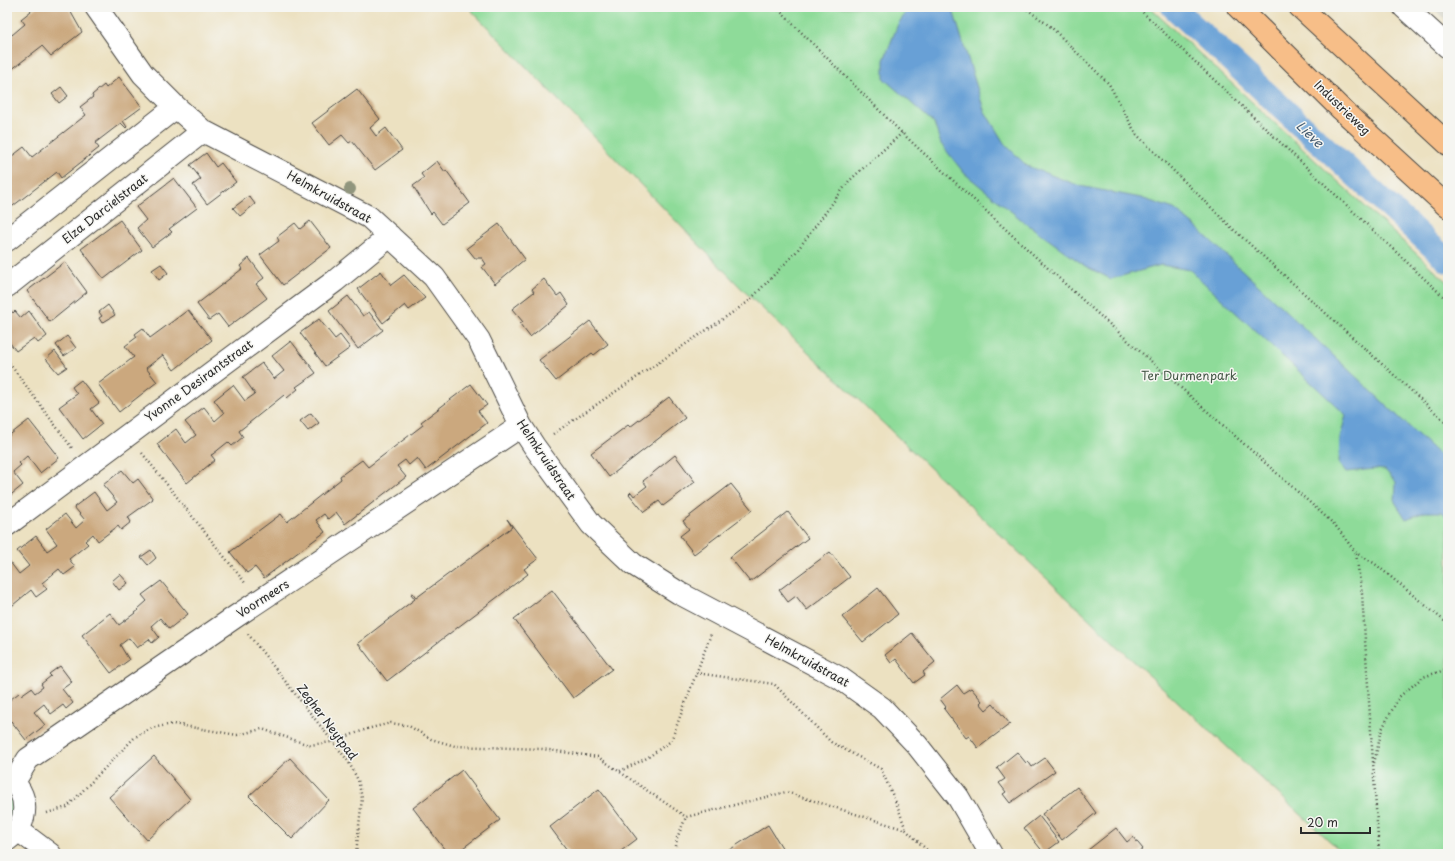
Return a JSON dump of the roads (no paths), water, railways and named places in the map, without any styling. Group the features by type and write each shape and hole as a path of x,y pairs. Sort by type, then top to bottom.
{"highway":[{"name":"Industrieweg","path":"1238,7 1342,109 1448,207"},
{"path":"1300,7 1448,144"}],"street":[{"name":"Helmkruidstraat","path":"96,7 143,74 203,131 369,217 434,277 479,340 521,426 591,524 633,564 679,593 840,678 882,708 917,745 958,797 991,854"},
{"path":"1404,7 1448,48"},
{"path":"7,240 176,107"},
{"name":"Elza Darcielstraat","path":"7,286 203,131"},
{"name":"Yvonne Desirantstraat","path":"7,525 335,282 390,236"},
{"name":"Voormeers","path":"10,779 28,759 235,617 521,426"},
{"path":"10,779 18,787 23,799 25,812 16,829 50,854"}],"water":[{"path":"910,7 952,7 984,110 1004,143 1027,166 1080,186 1141,198 1174,209 1195,226 1448,463 1448,518 1442,512 1425,512 1406,519 1395,502 1396,482 1385,470 1375,469 1346,472 1339,463 1340,438 1346,415 1190,270 1161,265 1111,279 1085,266 1023,221 964,173 941,144 934,123 884,79 884,60 898,24"}],"waterway":[{"name":"Lieve","path":"1173,7 1448,261"}],"park label":[{"name":"Ter Durmenpark","path":"1189,376"}]}
